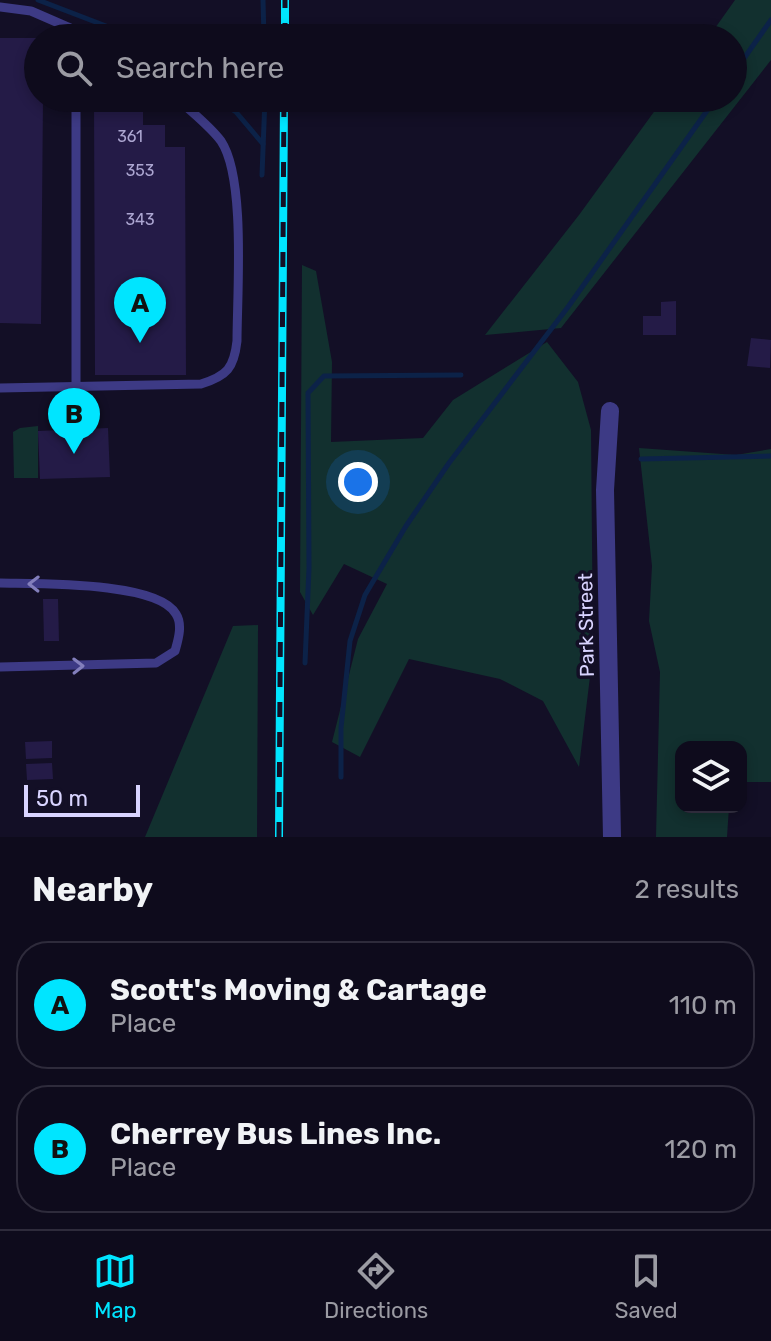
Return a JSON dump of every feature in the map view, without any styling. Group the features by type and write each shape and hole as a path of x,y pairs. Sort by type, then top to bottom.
{"street":[{"name":"Park Street","path":"610,411 605,490 612,837"}],"lane":[{"path":"0,7 31,11 58,24"},
{"path":"76,112 76,386"},
{"path":"0,388 201,384 226,373 235,358 237,194 232,168 221,142 191,112"},
{"path":"0,583 101,586 151,598 168,606 176,614 179,626 175,651 156,663 0,667"}],"green space":[{"path":"735,0 771,0 771,60 747,91 747,24 718,24"},
{"path":"654,112 730,112 561,328 485,335 579,215"},
{"path":"302,265 316,271 332,362 331,442 423,438 453,400 547,342 578,382 591,430 593,652 579,767 543,701 500,679 409,659 360,757 332,742 358,639 387,584 344,564 313,615 300,592"},
{"path":"38,426 38,478 14,478 13,432"},
{"path":"639,448 736,455 771,449 771,782 747,782 747,741 675,741 675,813 729,813 727,837 656,837 660,672 649,621 652,566"},
{"path":"258,625 257,837 145,837 233,626"}],"building":[{"path":"0,38 24,38 24,112 43,112 41,324 0,323"},
{"path":"94,112 143,112 143,125 165,125 165,147 185,147 186,375 95,375"},
{"path":"676,301 676,335 643,335 643,316 661,316 661,302"},
{"path":"751,338 771,340 770,368 747,366"},
{"path":"108,428 110,477 40,479 38,431"},
{"path":"43,599 58,599 59,641 44,641"},
{"path":"52,741 52,758 26,759 25,742"},
{"path":"52,763 53,779 27,780 26,764"}],"waterway":[{"path":"38,0 101,24"},
{"path":"263,0 264,24"},
{"path":"747,54 771,20"},
{"path":"236,112 263,144"},
{"path":"262,175 264,112"},
{"path":"341,777 341,728 350,641 365,595 406,526 449,463 568,307 706,112"},
{"path":"305,663 309,568 308,393 324,376 461,375"},
{"path":"641,459 771,456"}],"railway":[{"path":"285,0 285,24"},
{"path":"279,837 284,112"}],"place":[{"name":"Scott's Moving & Cartage","path":"140,343"},
{"name":"Cherrey Bus Lines Inc.","path":"74,454"}]}
